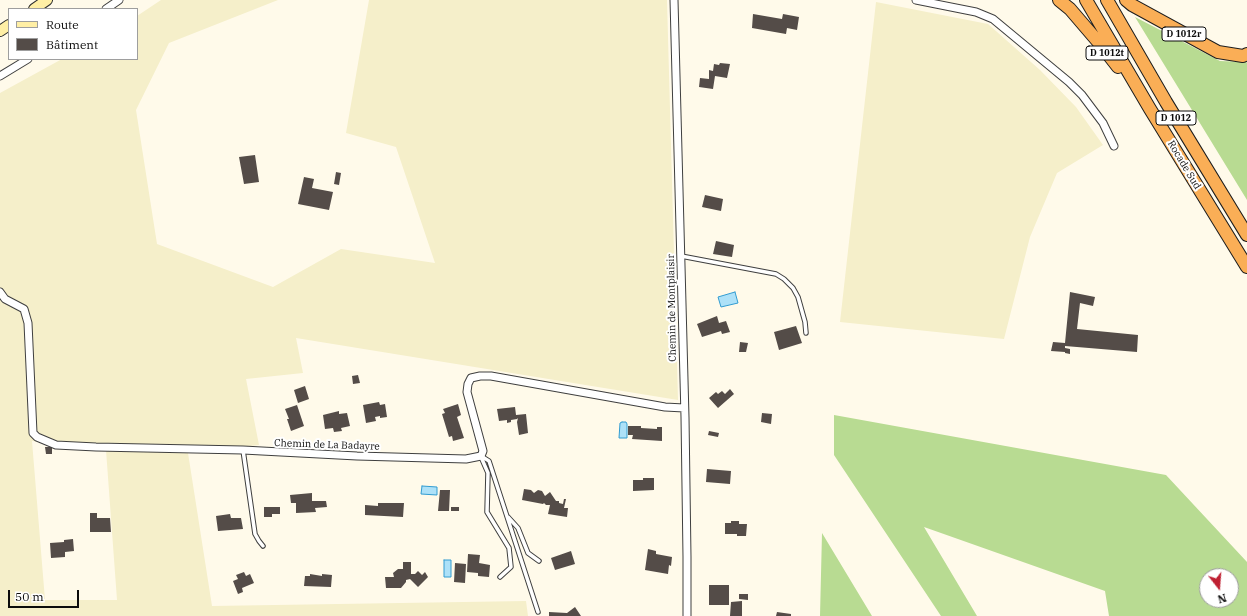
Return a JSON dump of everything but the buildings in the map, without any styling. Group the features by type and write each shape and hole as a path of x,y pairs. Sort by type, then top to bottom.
{"highway":[{"name":"D 1012t","path":"1059,0 1070,9 1100,44 1150,109"},
{"name":"Rocade Sud","path":"1086,0 1150,109 1247,267"},
{"name":"Rocade Sud","path":"1107,0 1247,235"},
{"name":"D 1012r","path":"1126,0 1132,5 1218,52 1243,56 1247,54"}],"main road":[{"path":"35,8 47,0"}],"street":[{"path":"107,8 119,0"},
{"name":"Chemin de Montplaisir","path":"674,0 681,256 687,616"},
{"path":"916,0 976,12 993,18 1069,82 1082,95 1103,123 1114,146"},
{"path":"0,76 26,60"},
{"name":"Chemin de La Badayre","path":"0,292 5,299 24,309 28,323 33,433 37,437 56,445 120,448 243,450 357,456 466,459 481,456"},
{"path":"481,456 483,451 468,392 468,384 472,378 480,376 491,376 665,407 684,408"}],"lane":[{"path":"681,256 776,274 784,279 793,288 798,297 805,322 806,333"},
{"path":"243,450 255,534 263,546"},
{"path":"481,456 489,461 538,612"},
{"path":"481,456 488,474 487,512 509,548 511,567 500,577"},
{"path":"507,516 518,528 528,553 539,561"}],"shaded area":[{"path":"161,0 278,0 169,43 136,110 157,244 273,287 341,249 435,263 396,147 346,133 369,0 667,0 678,400 296,338 303,373 246,379 259,445 188,453 212,606 526,601 528,616 0,616 0,93 60,60 138,60 138,15","holes":["32,441 106,450 117,600 45,600"]},
{"path":"876,2 988,24 1040,70 1076,107 1103,145 1057,173 1030,237 1004,339 840,322"}],"green space":[{"path":"1135,17 1220,61 1247,63 1247,200"},
{"path":"834,415 1166,475 1247,562 1247,616 1109,616 1105,591 924,527 977,616 941,616 834,455"},
{"path":"822,533 872,616 820,616"}],"water":[{"path":"735,292 738,303 721,307 718,297"},
{"path":"626,422 627,424 627,438 619,438 620,423"},
{"path":"422,486 437,487 437,495 421,494"},
{"path":"444,560 451,560 451,577 444,577"}]}
